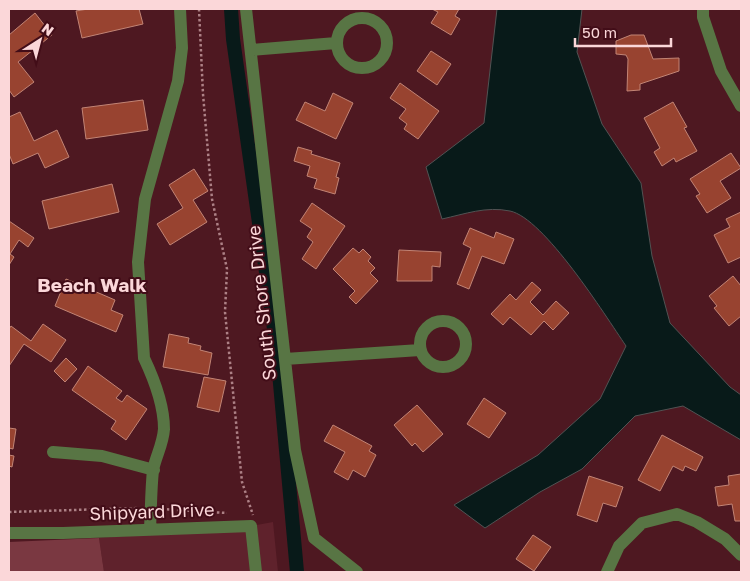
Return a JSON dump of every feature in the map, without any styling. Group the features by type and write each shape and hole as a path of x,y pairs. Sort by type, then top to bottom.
{"street":[{"path":"150,529 154,470 164,428 162,409 144,358 138,262 145,199 178,81 182,48 180,9"},
{"name":"South Shore Drive","path":"246,9 295,450 314,538 357,572"},
{"path":"704,9 703,18 721,71 741,106"},
{"path":"362,18 372,20 380,25 385,33 387,43 386,53 380,61 372,67 362,69 352,67 344,61 338,53 336,43 338,34 344,25 352,20 362,18"},
{"path":"251,50 336,43"},
{"path":"285,359 420,350"},
{"path":"53,452 102,456 154,470"},
{"path":"607,572 619,546 642,523 677,514 697,522 725,539 741,555"},
{"name":"Shipyard Drive","path":"9,533 63,533 251,526 256,572"}],"path":[{"path":"199,9 203,94 212,199 227,268 225,312 242,482 255,523"},
{"path":"9,512 151,508 234,514"},
{"path":"244,514 253,515"}],"shaded area":[{"path":"497,9 582,9 577,52 602,124 641,183 652,256 670,323 730,387 741,395 741,440 683,406 635,416 582,469 540,492 485,528 454,505 538,455 600,399 626,346 573,270 540,231 524,218 510,211 492,209 442,219 426,167 484,123"},
{"path":"273,522 278,572 104,572 99,538 236,529"},
{"path":"99,538 104,572 9,572 9,542"}],"building":[{"path":"88,9 139,9 143,24 82,38 76,11"},
{"path":"432,9 459,9 455,16 460,19 451,35 431,23 438,12"},
{"path":"35,13 52,35 18,62 34,82 14,97 9,90 9,35"},
{"path":"631,35 644,35 653,59 679,58 679,71 640,84 640,90 627,91 628,59 626,55 616,54 616,41"},
{"path":"431,51 451,64 437,85 417,71"},
{"path":"400,83 439,111 418,139 404,129 407,124 399,118 406,109 390,98"},
{"path":"333,93 353,103 336,139 296,120 305,102 325,111"},
{"path":"143,100 148,130 86,139 82,108"},
{"path":"673,102 687,127 684,128 697,151 676,162 674,158 662,166 654,152 660,148 644,118"},
{"path":"20,112 34,141 57,130 69,157 45,168 38,153 13,164 9,154 9,117"},
{"path":"298,147 312,151 311,154 340,163 336,177 339,178 335,194 314,188 317,179 307,176 310,166 294,161"},
{"path":"731,153 741,168 720,181 731,198 707,213 696,196 700,194 690,179"},
{"path":"194,169 208,191 193,200 207,222 170,245 157,224 183,208 169,185"},
{"path":"112,184 119,212 49,229 42,201"},
{"path":"312,203 345,226 316,269 302,259 313,242 307,237 312,229 300,221"},
{"path":"741,212 741,257 728,263 714,235 730,227 726,219"},
{"path":"9,221 34,238 28,247 19,240 10,254 14,257 9,265"},
{"path":"470,228 494,238 496,232 514,239 504,264 482,256 469,289 457,284 471,248 463,244"},
{"path":"353,248 359,253 363,249 371,257 368,261 375,268 370,273 378,281 356,304 349,297 355,291 333,269"},
{"path":"399,250 441,252 440,267 432,266 432,281 397,281"},
{"path":"733,276 741,286 741,316 729,326 714,308 717,306 709,296"},
{"path":"66,279 115,300 111,310 123,315 116,332 55,306"},
{"path":"532,282 541,290 530,302 543,315 556,301 569,313 553,330 544,321 531,335 510,317 503,325 491,314 510,294 516,300"},
{"path":"43,324 66,340 51,362 24,344 9,366 9,329 11,326 31,341"},
{"path":"169,334 189,338 188,343 201,346 200,350 212,353 208,375 163,367"},
{"path":"66,358 77,369 65,382 54,371"},
{"path":"88,366 122,391 116,398 122,402 127,395 147,409 126,440 111,429 116,421 72,390"},
{"path":"204,377 226,381 219,412 197,407"},
{"path":"484,398 506,413 489,438 467,424"},
{"path":"417,405 443,434 423,452 415,443 412,446 394,425"},
{"path":"333,425 372,446 369,451 376,455 365,477 353,470 348,480 334,472 345,452 324,441"},
{"path":"9,428 16,429 13,449 9,448"},
{"path":"662,435 703,457 696,471 685,466 683,471 673,466 660,491 638,480"},
{"path":"9,455 14,456 12,467 9,466"},
{"path":"741,474 741,521 735,521 732,504 718,506 715,487 729,485 728,476"},
{"path":"589,476 623,487 616,507 603,503 597,522 577,515"},
{"path":"533,535 551,547 534,571 516,559"}],"waterway":[{"path":"231,9 233,39 277,350 297,572"}],"district":[{"name":"Beach Walk","path":"92,285"}]}
